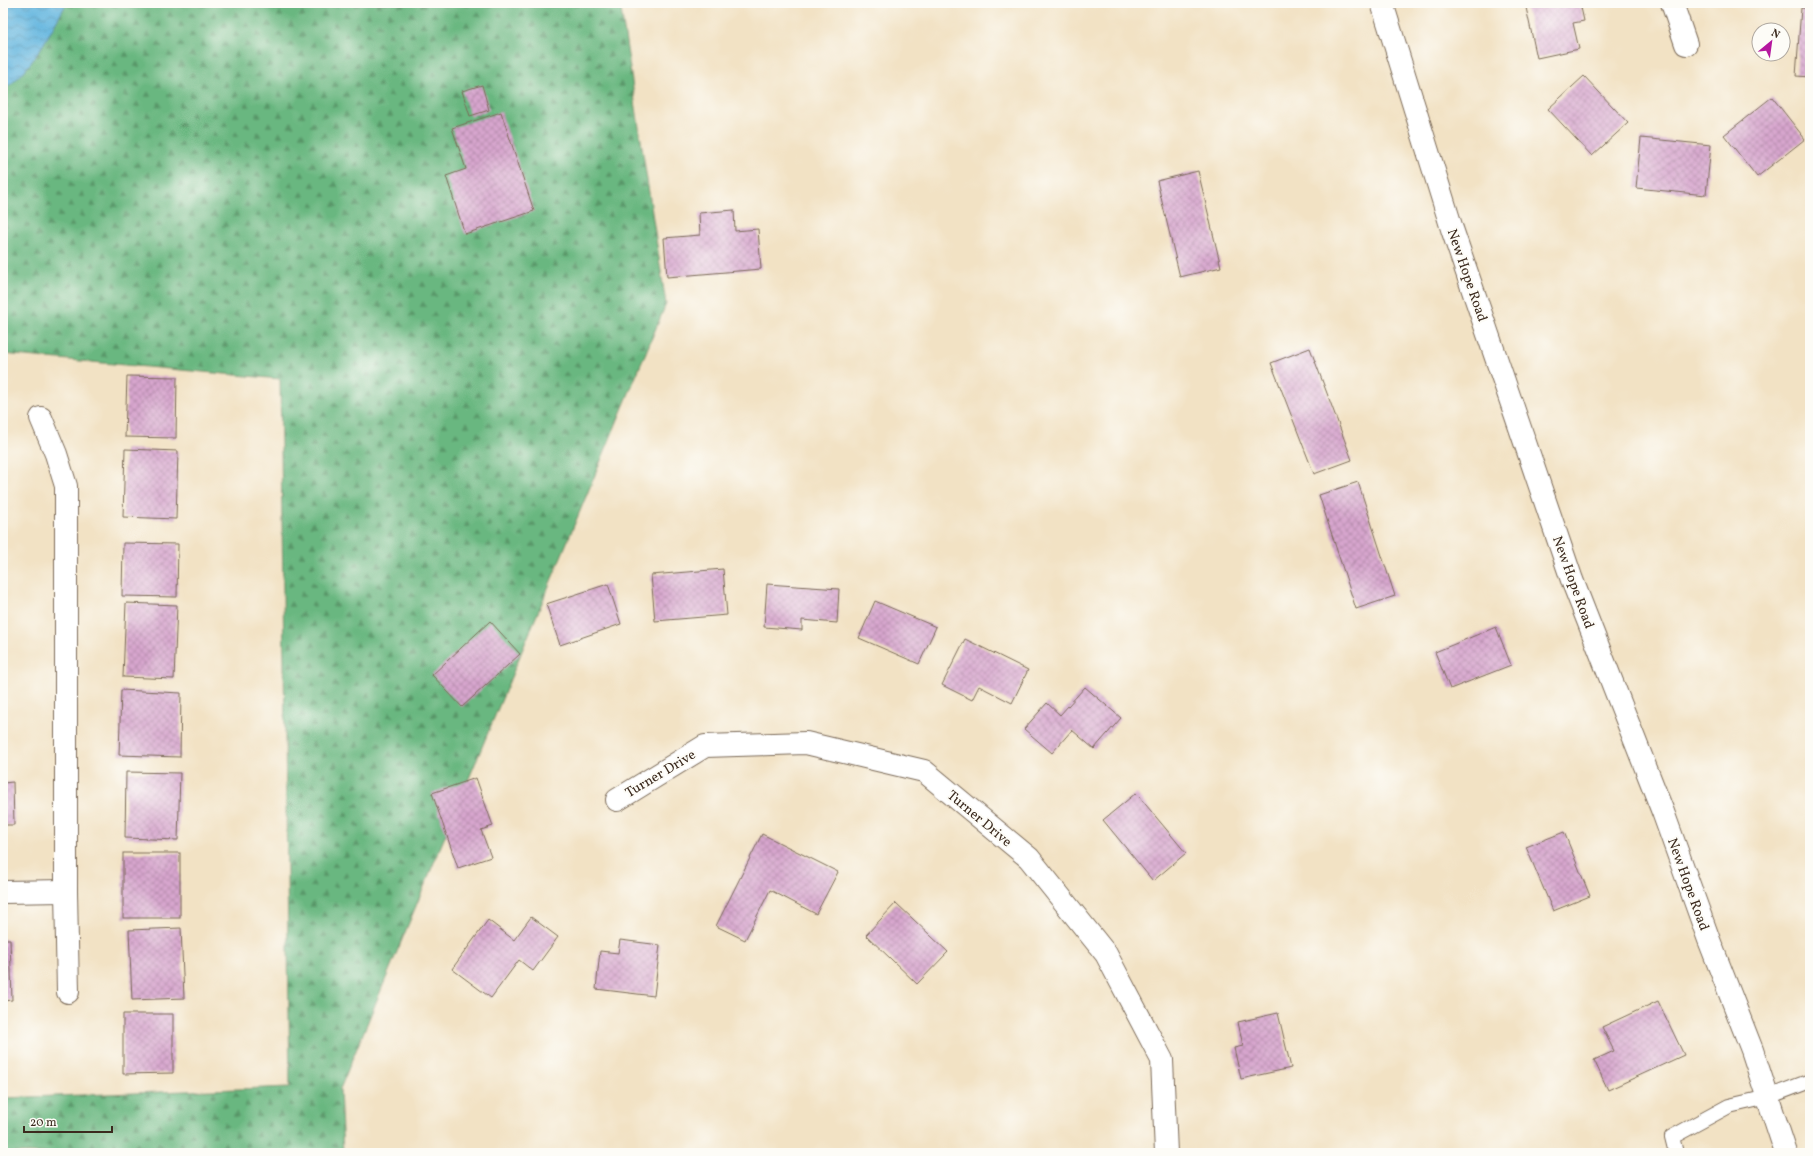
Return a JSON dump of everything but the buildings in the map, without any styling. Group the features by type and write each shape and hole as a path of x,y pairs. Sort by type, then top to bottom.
{"street":[{"name":"New Hope Road","path":"1382,3 1452,229 1572,580 1663,812 1709,940 1752,1050 1786,1153"},
{"path":"1672,3 1686,44"},
{"path":"41,418 56,454 66,486 66,891 68,992"},
{"name":"Turner Drive","path":"617,800 705,746 806,743 924,771 1029,858 1106,954 1162,1060 1166,1153"},
{"path":"3,892 66,891"}],"lane":[{"path":"1676,1153 1672,1136 1729,1106 1768,1097 1810,1081"}],"green space":[{"path":"3,3 620,3 666,304 340,1089 343,1153 3,1153 3,1098 290,1087 280,379 3,354"}],"water":[{"path":"3,3 67,3 40,51 32,62 14,82 3,90"}]}
